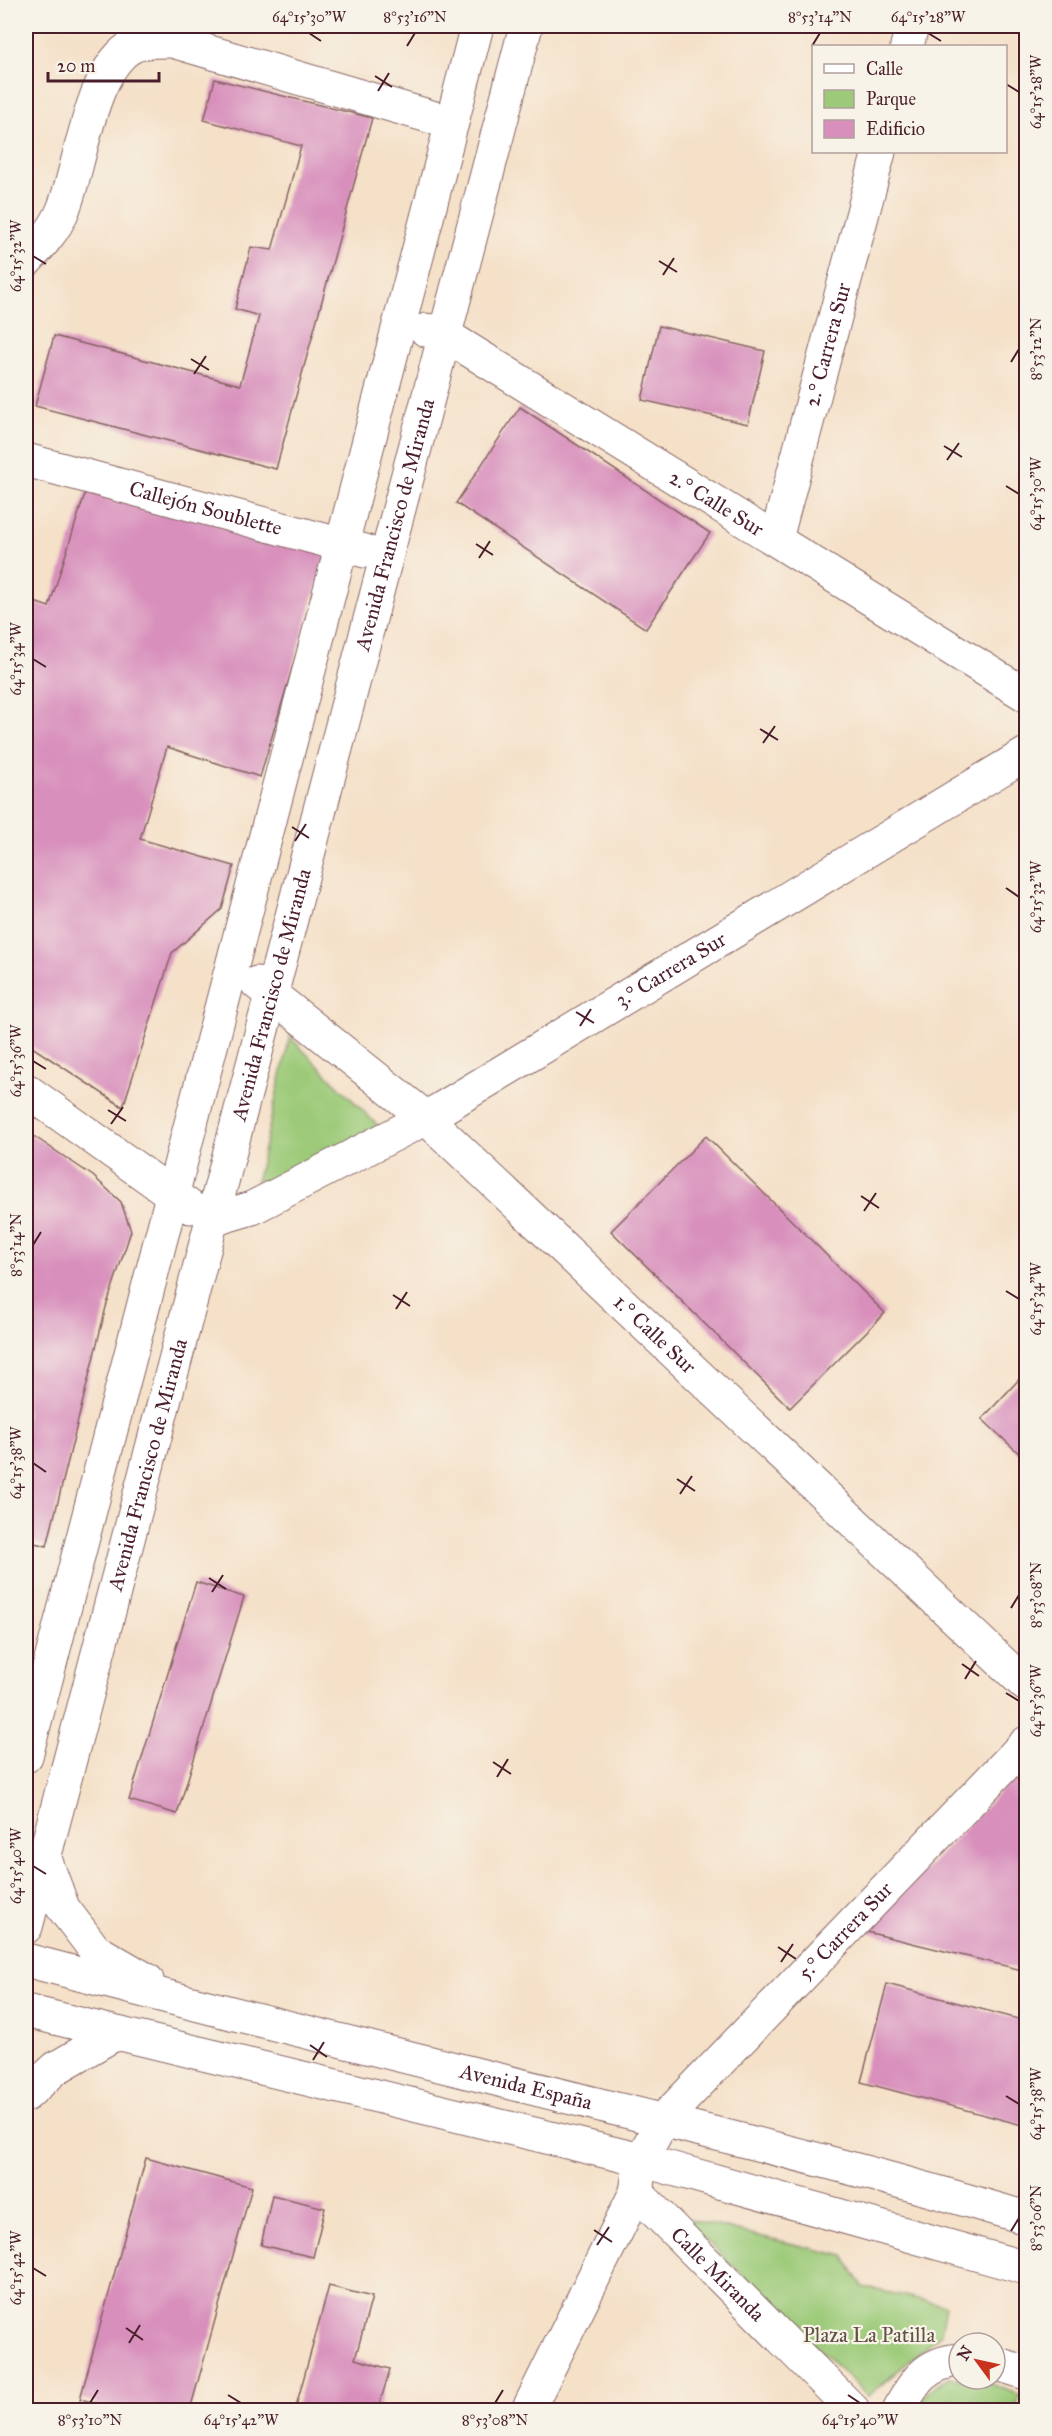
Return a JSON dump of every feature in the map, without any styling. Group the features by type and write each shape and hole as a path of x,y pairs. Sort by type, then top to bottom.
{"main road":[{"name":"Avenida Francisco de Miranda","path":"26,1756 233,964 258,821 343,545 477,26"},
{"name":"Avenida Francisco de Miranda","path":"26,1927 526,26"},
{"path":"907,45 912,26"},
{"path":"26,261 43,243 63,211 97,97 108,71 125,51 146,42 172,41 452,123"},
{"name":"2.° Carrera Sur","path":"776,539 879,153"},
{"name":"2.° Calle Sur","path":"401,323 445,335 1026,695"},
{"name":"Callejón Soublette","path":"26,460 387,557"},
{"name":"3.° Carrera Sur","path":"212,1220 252,1208 426,1118 1026,754"},
{"name":"1.° Calle Sur","path":"233,964 426,1118 1026,1685"},
{"path":"26,1090 172,1196 212,1220"},
{"name":"5.° Carrera Sur","path":"663,2120 1026,1743"},
{"path":"44,1856 63,1908 94,1950 188,2003"},
{"name":"Avenida España","path":"26,1960 188,2003 663,2120 944,2193 1026,2218"},
{"path":"26,2011 121,2034 638,2176 1026,2268"},
{"path":"26,2095 56,2068 111,2036 121,2034"},
{"path":"528,2410 663,2120"},
{"name":"Calle Miranda","path":"638,2176 853,2410"},
{"path":"899,2410 914,2383 935,2365 947,2362"},
{"path":"1007,2367 1026,2373"}],"green space":[{"path":"290,1037 381,1129 251,1205"},
{"name":"Plaza La Patilla","path":"683,2218 844,2256 863,2287 946,2305 941,2334 868,2396"},
{"path":"947,2380 947,2391 1007,2390 1022,2396 1013,2410 916,2410 922,2399"}],"building":[{"path":"215,79 372,118 276,469 35,406 54,336 240,385 259,316 235,309 251,247 272,250 301,146 204,120"},
{"path":"659,326 765,351 748,424 642,400"},
{"path":"520,407 710,533 646,629 456,503"},
{"path":"88,484 327,550 260,777 167,747 140,839 234,866 222,909 172,953 123,1107 26,1043 26,599 49,607"},
{"path":"26,1131 93,1176 121,1202 131,1231 106,1307 47,1546 26,1541"},
{"path":"706,1136 885,1313 790,1408 611,1231"},
{"path":"1026,1372 1026,1460 982,1419"},
{"path":"196,1582 244,1597 177,1814 129,1800"},
{"path":"1026,1764 1026,1971 867,1932"},
{"path":"887,1984 1026,2021 1026,2126 861,2082"},
{"path":"146,2158 252,2187 190,2410 95,2410 97,2403 80,2399"},
{"path":"272,2195 325,2208 313,2257 261,2245"},
{"path":"329,2286 372,2297 355,2359 390,2369 378,2410 295,2410"}]}
